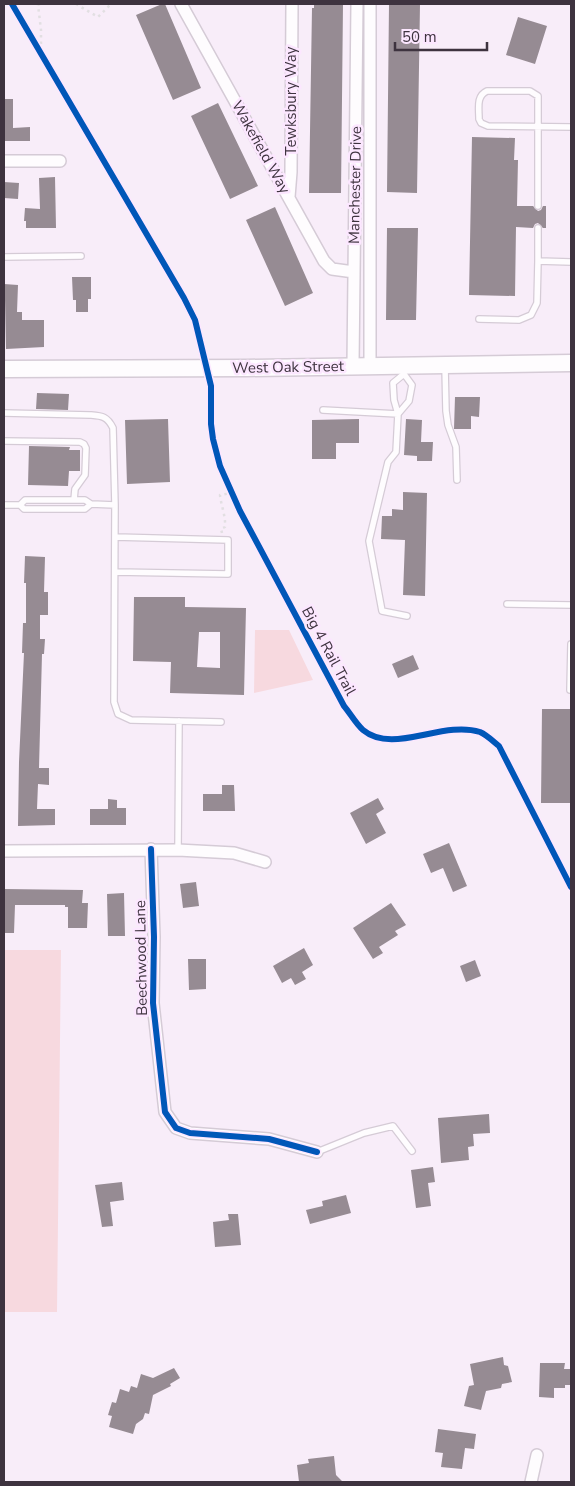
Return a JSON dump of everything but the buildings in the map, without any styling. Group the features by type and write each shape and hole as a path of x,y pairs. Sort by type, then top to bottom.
{"main road":[{"name":"West Oak Street","path":"4,369 248,368 370,365 403,370 445,365 571,363"}],"street":[{"name":"Wakefield Way","path":"181,4 324,261 332,269 354,272"},
{"name":"Tewksbury Way","path":"289,198 291,172 292,4"},
{"name":"Manchester Drive","path":"353,366 357,4"},
{"name":"Manchester Drive","path":"370,4 370,365"},
{"path":"4,161 60,161"},
{"name":"Beechwood Lane","path":"151,849 154,938 152,1003 165,1112 176,1128 190,1133 270,1138 317,1152"},
{"path":"4,851 178,850 234,853 266,862"},
{"path":"531,1482 537,1455"}],"lane":[{"path":"538,206 538,127 539,100 538,96 530,91 487,91 480,96 479,119 484,125 538,127 571,128"},
{"path":"479,319 519,320 531,315 537,303 538,228"},
{"path":"4,257 81,256"},
{"path":"538,261 571,262"},
{"path":"445,365 446,410 448,425 456,447 457,480"},
{"path":"398,414 409,402 412,384 403,370 392,383 398,414 396,452 388,462 369,541 382,610 407,616"},
{"path":"323,410 398,414"},
{"path":"4,413 90,415 102,416 109,420 113,428 115,505 114,702 118,714 131,720 221,722"},
{"path":"4,441 80,442 84,444 86,448 85,475 75,490 74,500"},
{"path":"20,505 25,500 85,500 91,504 115,505"},
{"path":"4,505 20,505 24,509 85,509 91,504"},
{"path":"115,537 228,540 228,574 115,572"},
{"path":"507,604 571,605"},
{"path":"570,690 571,644"},
{"path":"178,850 179,721"},
{"path":"317,1152 364,1134 393,1126 412,1152"}],"path":[{"path":"40,4 38,5 41,54"},
{"path":"76,4 98,17 111,4"},
{"path":"32,37 46,62"},
{"path":"226,540 221,530 225,527 226,523 221,508 220,495 233,496 228,484"}],"shaded area":[{"path":"255,630 289,630 313,680 254,693"},
{"path":"4,950 61,950 57,1312 4,1312"}],"cycle path":[{"name":"Big 4 Rail Trail","path":"12,4 184,298 195,320 211,386 211,424 220,466 240,511 344,706 360,728 375,737 403,738 465,729 480,732 499,746 571,887"},
{"path":"151,849 154,937 153,1003 165,1112 176,1128 190,1133 269,1139 317,1152"}]}
